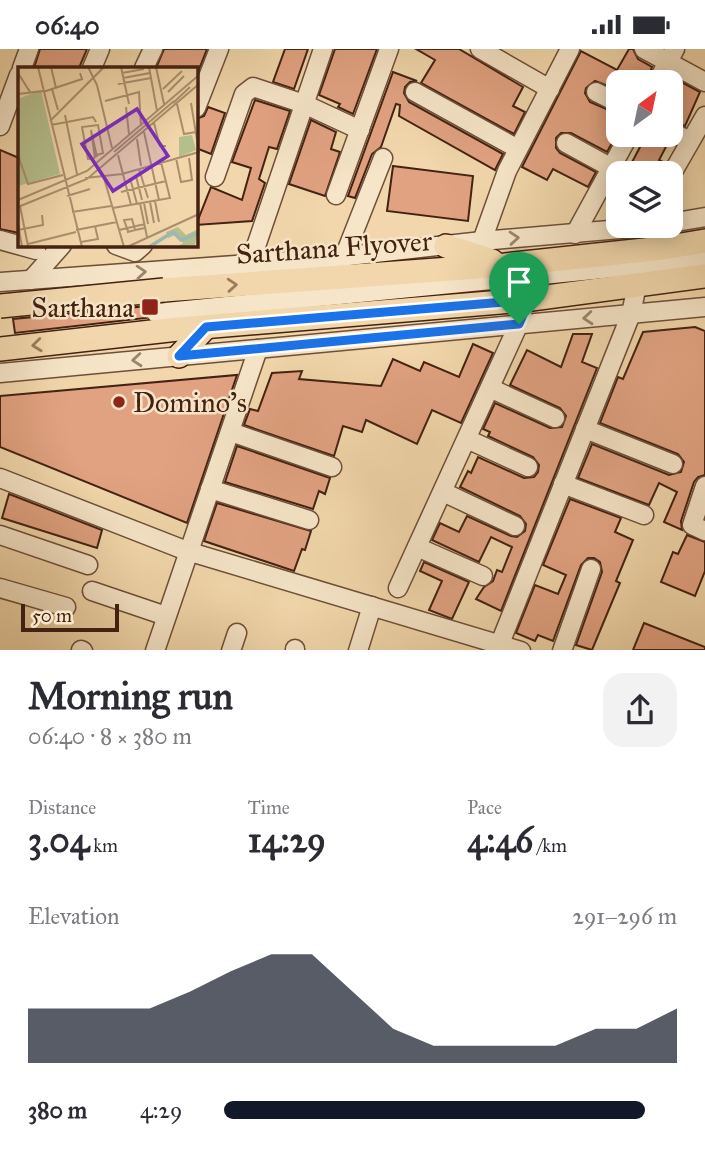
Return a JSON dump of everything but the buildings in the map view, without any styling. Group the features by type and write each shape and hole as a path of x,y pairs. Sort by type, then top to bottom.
{"main road":[{"name":"Sarthana Flyover","path":"0,306 164,290 505,265 622,238"},
{"name":"Sarthana Flyover","path":"682,238 705,241"},
{"path":"446,246 505,265"},
{"path":"0,349 183,319 208,322 529,300 705,276"},
{"path":"179,356 208,322"}],"street":[{"path":"22,67 29,49"},
{"path":"92,67 100,49"},
{"path":"144,67 153,49"},
{"path":"198,103 219,49"},
{"path":"250,264 323,49"},
{"path":"336,195 389,49"},
{"path":"480,49 550,89"},
{"path":"482,241 507,171 570,49"},
{"path":"644,49 671,55 705,82"},
{"path":"215,177 247,90 253,87 304,104 360,130"},
{"path":"415,92 518,149"},
{"path":"596,92 606,97"},
{"path":"0,126 15,97"},
{"path":"679,161 705,116"},
{"path":"683,138 690,141"},
{"path":"566,143 606,165"},
{"path":"344,257 383,158"},
{"path":"575,234 606,188"},
{"path":"683,221 705,218"},
{"path":"0,282 344,257 482,241 606,234"},
{"path":"0,240 18,246"},
{"path":"31,280 38,252 55,247"},
{"path":"121,247 135,252 141,247"},
{"path":"91,276 183,319 705,259"},
{"path":"208,322 705,268"},
{"path":"498,647 631,314 637,285"},
{"path":"398,588 529,300"},
{"path":"0,373 705,307"},
{"path":"155,650 258,349"},
{"path":"490,387 555,418"},
{"path":"585,429 673,464"},
{"path":"231,432 332,467"},
{"path":"467,439 528,467"},
{"path":"1,480 187,551 498,647 522,650"},
{"path":"563,484 644,515"},
{"path":"705,486 692,525 705,531"},
{"path":"210,489 309,520"},
{"path":"443,492 515,526"},
{"path":"0,535 88,565"},
{"path":"417,547 483,576"},
{"path":"562,650 592,569"},
{"path":"0,588 66,607"},
{"path":"92,591 166,616"},
{"path":"358,650 372,606"},
{"path":"231,650 237,633"}],"place":[{"name":"Sarthana","path":"150,307"},
{"name":"Domino's","path":"119,402"}],"route":[{"path":"529,300 519,324 258,349 179,356 206,327 529,300"}]}
